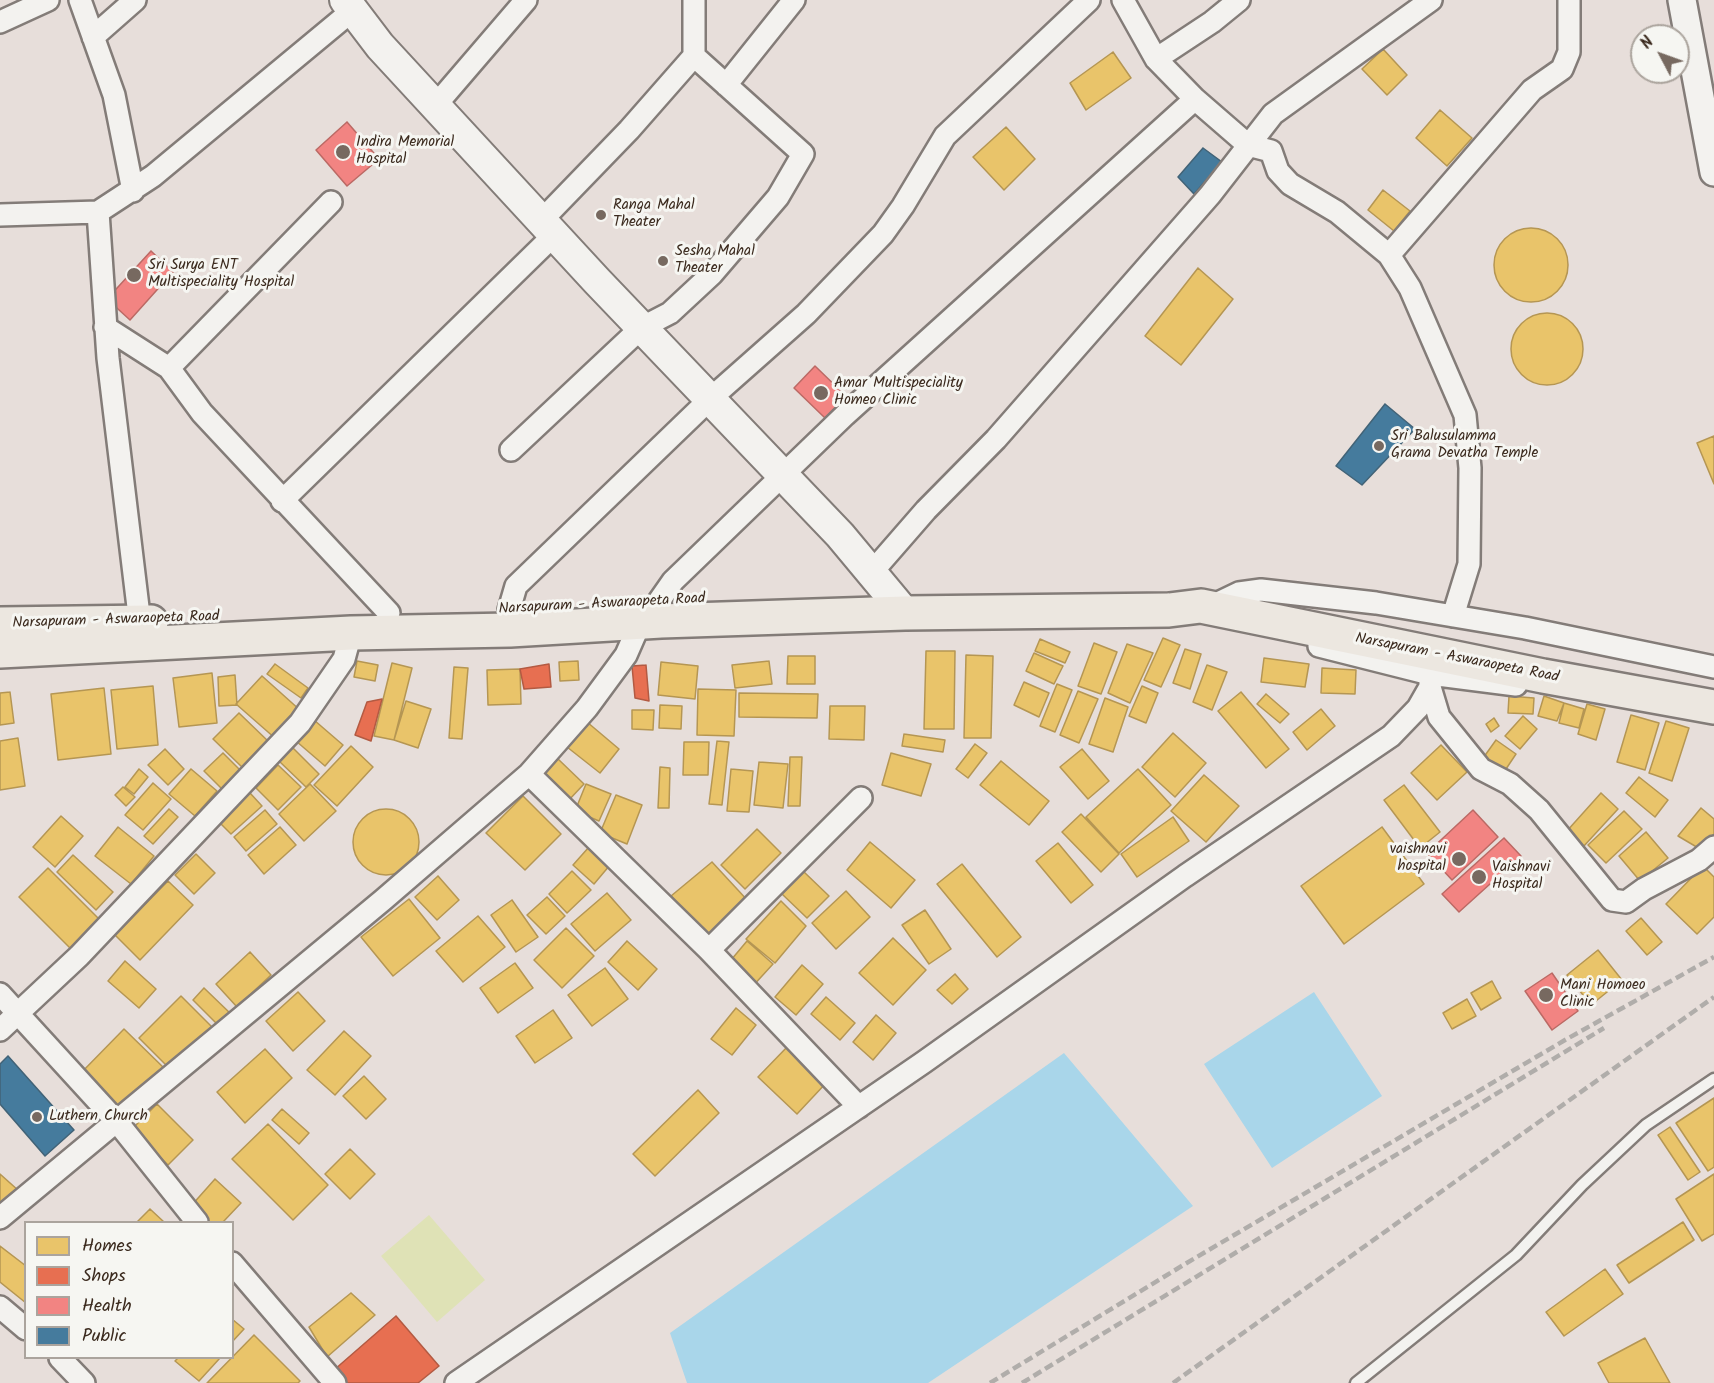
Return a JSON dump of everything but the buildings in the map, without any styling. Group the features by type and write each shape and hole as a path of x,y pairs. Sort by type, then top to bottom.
{"main road":[{"path":"349,5 380,46 435,106 641,328 782,474 889,592"},
{"name":"Narsapuram - Aswaraopeta Road","path":"0,624 141,633 408,633 889,592 1164,590 1207,606 1247,616 1543,676 1714,707"},
{"name":"Narsapuram - Aswaraopeta Road","path":"0,651 141,633 389,613 509,610 650,612"}],"street":[{"path":"0,22 48,0"},
{"path":"80,0 114,95 133,191"},
{"path":"93,37 135,0"},
{"path":"435,106 526,0"},
{"path":"282,501 548,228 694,56 694,0"},
{"path":"726,85 794,0"},
{"path":"509,610 516,586 710,399 806,314 867,250 903,206 945,136 1089,0"},
{"path":"1123,0 1156,58 1196,99 1248,145 1271,151 1278,171 1290,184 1337,212 1389,255 1410,288 1465,415 1470,468 1469,564 1452,616"},
{"path":"1156,58 1212,22 1239,0"},
{"path":"889,592 926,510 1033,397 1210,195 1273,114 1431,0"},
{"path":"1389,255 1532,90 1562,69 1569,52 1569,0"},
{"path":"1682,0 1714,172"},
{"path":"0,215 98,212 133,191 349,5"},
{"path":"512,450 641,328 670,313 712,274 778,197 803,154 694,56"},
{"path":"0,1218 118,1123 529,774 586,708 626,656 650,612 673,581 782,474 937,329 1196,99"},
{"path":"169,368 331,202"},
{"path":"98,212 105,327 122,491 141,633"},
{"path":"105,327 169,368 202,413 389,613"},
{"path":"1207,606 1239,593 1262,590 1376,603 1524,628 1714,667"},
{"path":"1207,606 1229,620 1251,628 1430,680 1528,687 1714,721"},
{"path":"0,1030 87,948 300,723 344,659 351,633"},
{"path":"1430,680 1439,717 1481,769 1510,784 1539,810 1612,900 1626,902 1644,889 1699,861 1714,847"},
{"path":"456,1383 859,1107 1185,876 1391,736 1418,708 1430,680"},
{"path":"529,774 709,950 859,1107"},
{"path":"709,950 861,798"},
{"path":"0,994 118,1123 196,1221"},
{"path":"234,1265 335,1383"},
{"path":"0,1307 24,1327"},
{"path":"61,1359 84,1383"}],"lane":[{"path":"1356,1383 1516,1255 1582,1185 1646,1125 1714,1079"}],"green space":[{"path":"429,1215 485,1280 437,1322 381,1256"}],"water":[{"path":"1314,992 1382,1096 1272,1168 1204,1064"},
{"path":"1064,1053 1193,1206 928,1383 687,1383 670,1333"}],"railway":[{"path":"990,1383 1185,1264 1565,1040 1714,957"},
{"path":"1173,1383 1714,997"},
{"path":"1022,1383 1604,1028"}],"place":[{"name":"Indira Memorial Hospital","path":"343,152"},
{"name":"Ranga Mahal Theater","path":"601,215"},
{"name":"Sesha Mahal Theater","path":"663,261"},
{"name":"Sri Surya ENT Multispeciality Hospital","path":"134,275"},
{"name":"Amar Multispeciality Homeo Clinic","path":"821,393"},
{"name":"Sri Balusulamma Grama Devatha Temple","path":"1379,446"},
{"name":"vaishnavi hospital","path":"1459,859"},
{"name":"Vaishnavi Hospital","path":"1479,877"},
{"name":"Mani Homoeo Clinic","path":"1546,995"},
{"name":"Luthern Church","path":"37,1117"}]}
